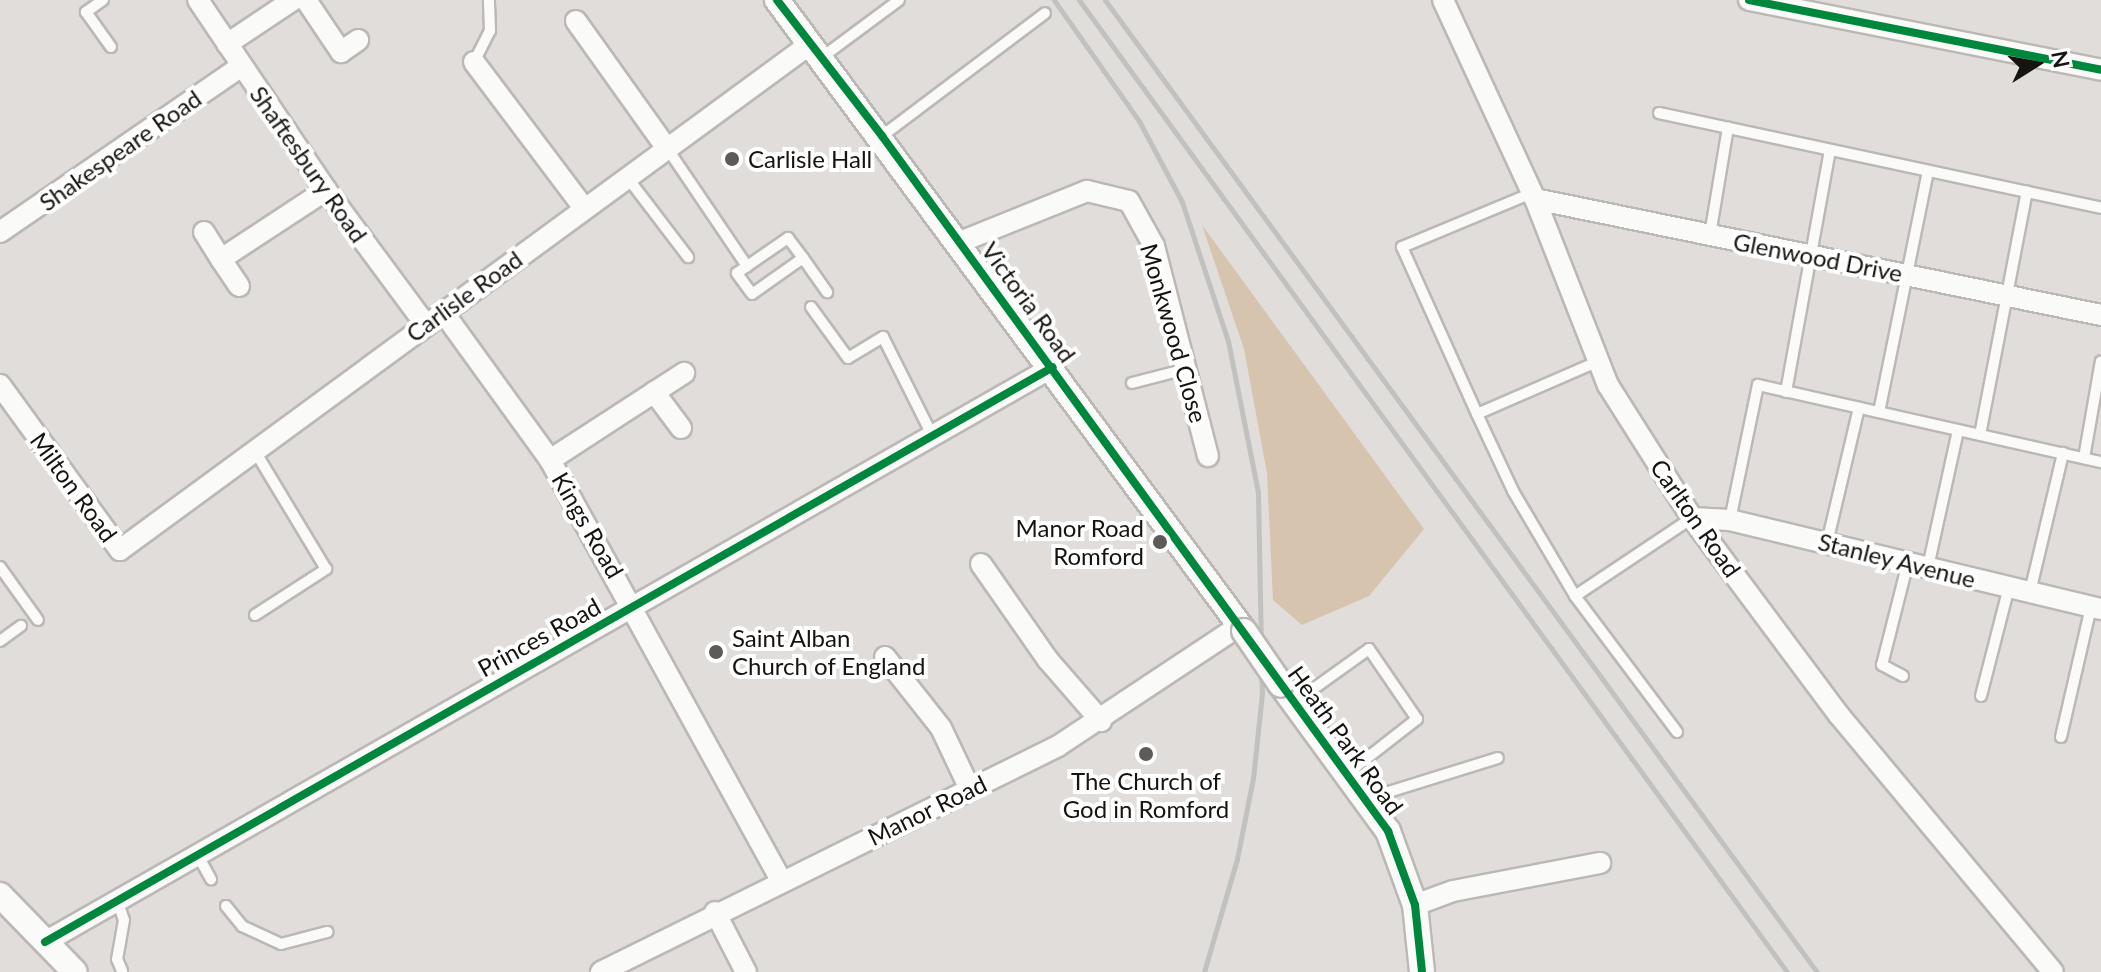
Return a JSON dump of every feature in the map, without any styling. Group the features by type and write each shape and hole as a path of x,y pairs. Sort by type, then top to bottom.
{"street":[{"name":"Shaftesbury Road","path":"198,0 240,67 326,190 425,324"},
{"path":"227,44 293,0"},
{"path":"306,0 341,52 358,40"},
{"name":"Victoria Road","path":"777,0 882,136 1242,628"},
{"name":"Carlton Road","path":"1443,0 1533,196 1608,385 1692,518 1839,715 2053,972"},
{"path":"1749,0 2101,70"},
{"path":"576,21 666,147"},
{"name":"Carlisle Road","path":"120,550 256,453 666,147 816,51"},
{"path":"474,62 584,208"},
{"name":"Shakespeare Road","path":"0,232 240,67"},
{"path":"221,259 326,190"},
{"name":"Monkwood Close","path":"960,242 1087,191 1129,201 1154,246 1208,456"},
{"name":"Glenwood Drive","path":"1533,196 2101,315"},
{"path":"204,232 239,286"},
{"name":"Kings Road","path":"443,312 550,460 634,606 780,879"},
{"name":"Princes Road","path":"45,942 196,852 1053,367"},
{"path":"550,460 684,373"},
{"name":"Milton Road","path":"1,388 120,550"},
{"path":"654,392 681,428"},
{"name":"Stanley Avenue","path":"1692,518 1730,520 2096,608"},
{"path":"981,564 1048,660 1101,721"},
{"name":"Heath Park Road","path":"1242,628 1388,831 1415,905 1422,972"},
{"name":"Manor Road","path":"601,972 780,879 970,789 1101,721 1242,628"},
{"path":"885,657 941,728 970,789"},
{"path":"1415,905 1453,891 1600,863"},
{"path":"0,895 75,972"},
{"path":"715,912 746,972"}],"lane":[{"path":"103,0 86,12 111,47"},
{"path":"474,62 490,31 489,0"},
{"path":"816,51 899,0"},
{"path":"882,136 1045,13"},
{"path":"1659,113 2101,208"},
{"path":"1710,235 1728,128"},
{"path":"666,147 747,266"},
{"path":"1786,392 1830,150"},
{"path":"1879,412 1928,171"},
{"path":"627,177 688,257"},
{"path":"1980,435 2027,192"},
{"path":"1533,196 1402,247 1513,491 1575,596 1677,732"},
{"path":"803,258 752,294 737,273 788,238 803,258 827,292"},
{"path":"811,307 848,358 883,337 933,437"},
{"path":"1477,414 1599,361"},
{"path":"2084,458 2101,361"},
{"path":"1132,383 1186,369"},
{"path":"1730,520 1758,385 2101,462"},
{"path":"1827,543 1859,408"},
{"path":"1903,676 1882,665 1918,565 1958,430"},
{"path":"255,615 326,569 256,453"},
{"path":"2030,592 2063,453"},
{"path":"1575,596 1692,518"},
{"path":"0,567 38,620"},
{"path":"1981,696 2009,587"},
{"path":"2061,737 2096,608"},
{"path":"0,641 21,626"},
{"path":"1288,693 1369,649 1417,719 1348,773"},
{"path":"1366,799 1498,758"},
{"path":"196,852 211,879"},
{"path":"116,899 124,920 117,959 122,971"},
{"path":"226,906 242,926 281,944 327,932"}],"shaded area":[{"path":"1202,225 1424,529 1369,596 1302,625 1273,600 1267,473 1244,349"}],"railway":[{"path":"1054,0 1139,121 1182,202 1228,341 1258,493 1262,693 1253,778 1237,859 1204,972"},
{"path":"1079,0 1787,972"},
{"path":"1105,0 1817,972"}],"cycle path":[{"path":"777,0 882,136 1388,831 1415,905 1422,972"},
{"path":"1749,0 2101,70"},
{"path":"45,942 1053,367"}],"place":[{"name":"Carlisle Hall","path":"732,159"},
{"name":"Manor Road Romford","path":"1160,542"},
{"name":"Saint Alban Church of England","path":"716,652"},
{"name":"The Church of God in Romford","path":"1146,754"}]}
